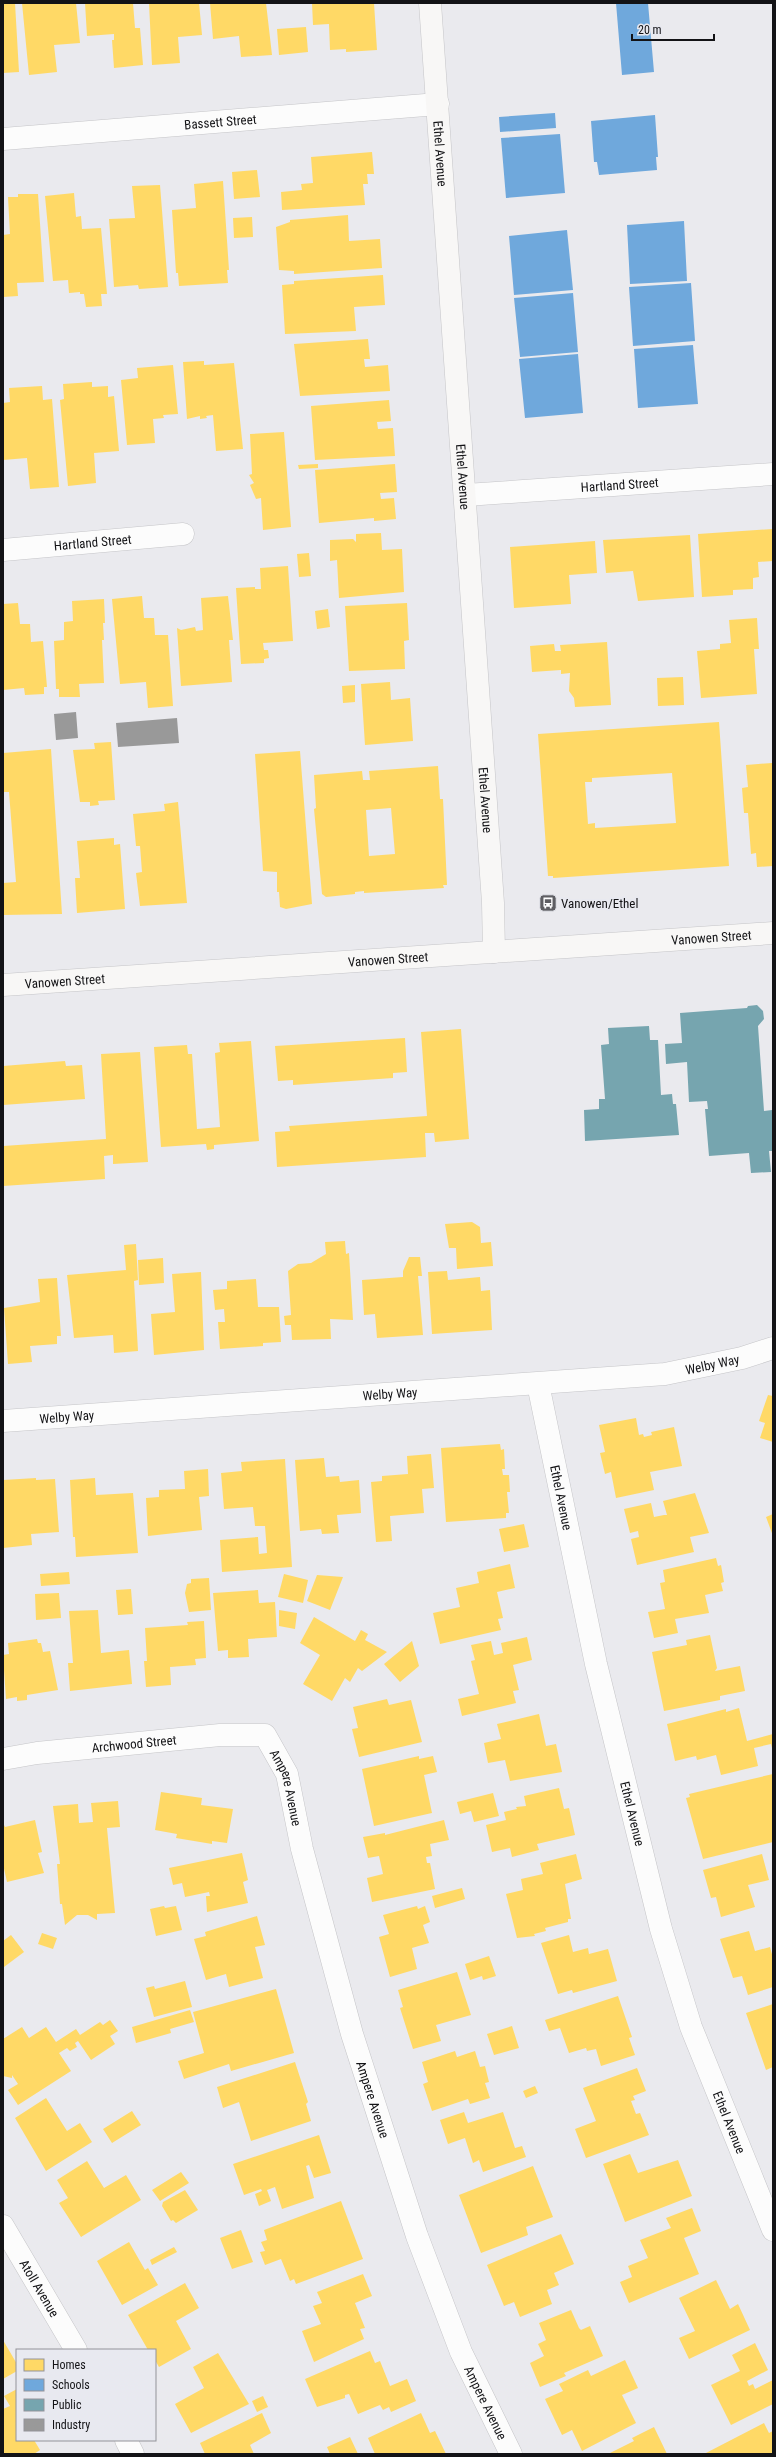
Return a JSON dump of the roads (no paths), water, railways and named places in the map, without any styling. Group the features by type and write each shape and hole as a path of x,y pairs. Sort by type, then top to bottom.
{"street":[{"name":"Ethel Avenue","path":"430,3 466,495 493,903 494,952"},
{"name":"Bassett Street","path":"3,140 438,104"},
{"name":"Hartland Street","path":"466,495 773,474"},
{"name":"Hartland Street","path":"3,550 183,534"},
{"name":"Vanowen Street","path":"3,985 773,932"},
{"name":"Welby Way","path":"3,1421 665,1374 742,1358 773,1348"},
{"name":"Ethel Avenue","path":"538,1384 596,1664 661,1929 691,2027 773,2230"},
{"name":"Archwood Street","path":"3,1759 37,1754 220,1735 265,1735"},
{"name":"Ampere Avenue","path":"265,1735 287,1774 302,1849 352,2034 417,2236 461,2352 511,2454"},
{"name":"Atoll Avenue","path":"3,2226 75,2349"},
{"path":"126,2441 133,2454"}],"place":[{"name":"Vanowen/Ethel","path":"548,903"}]}
